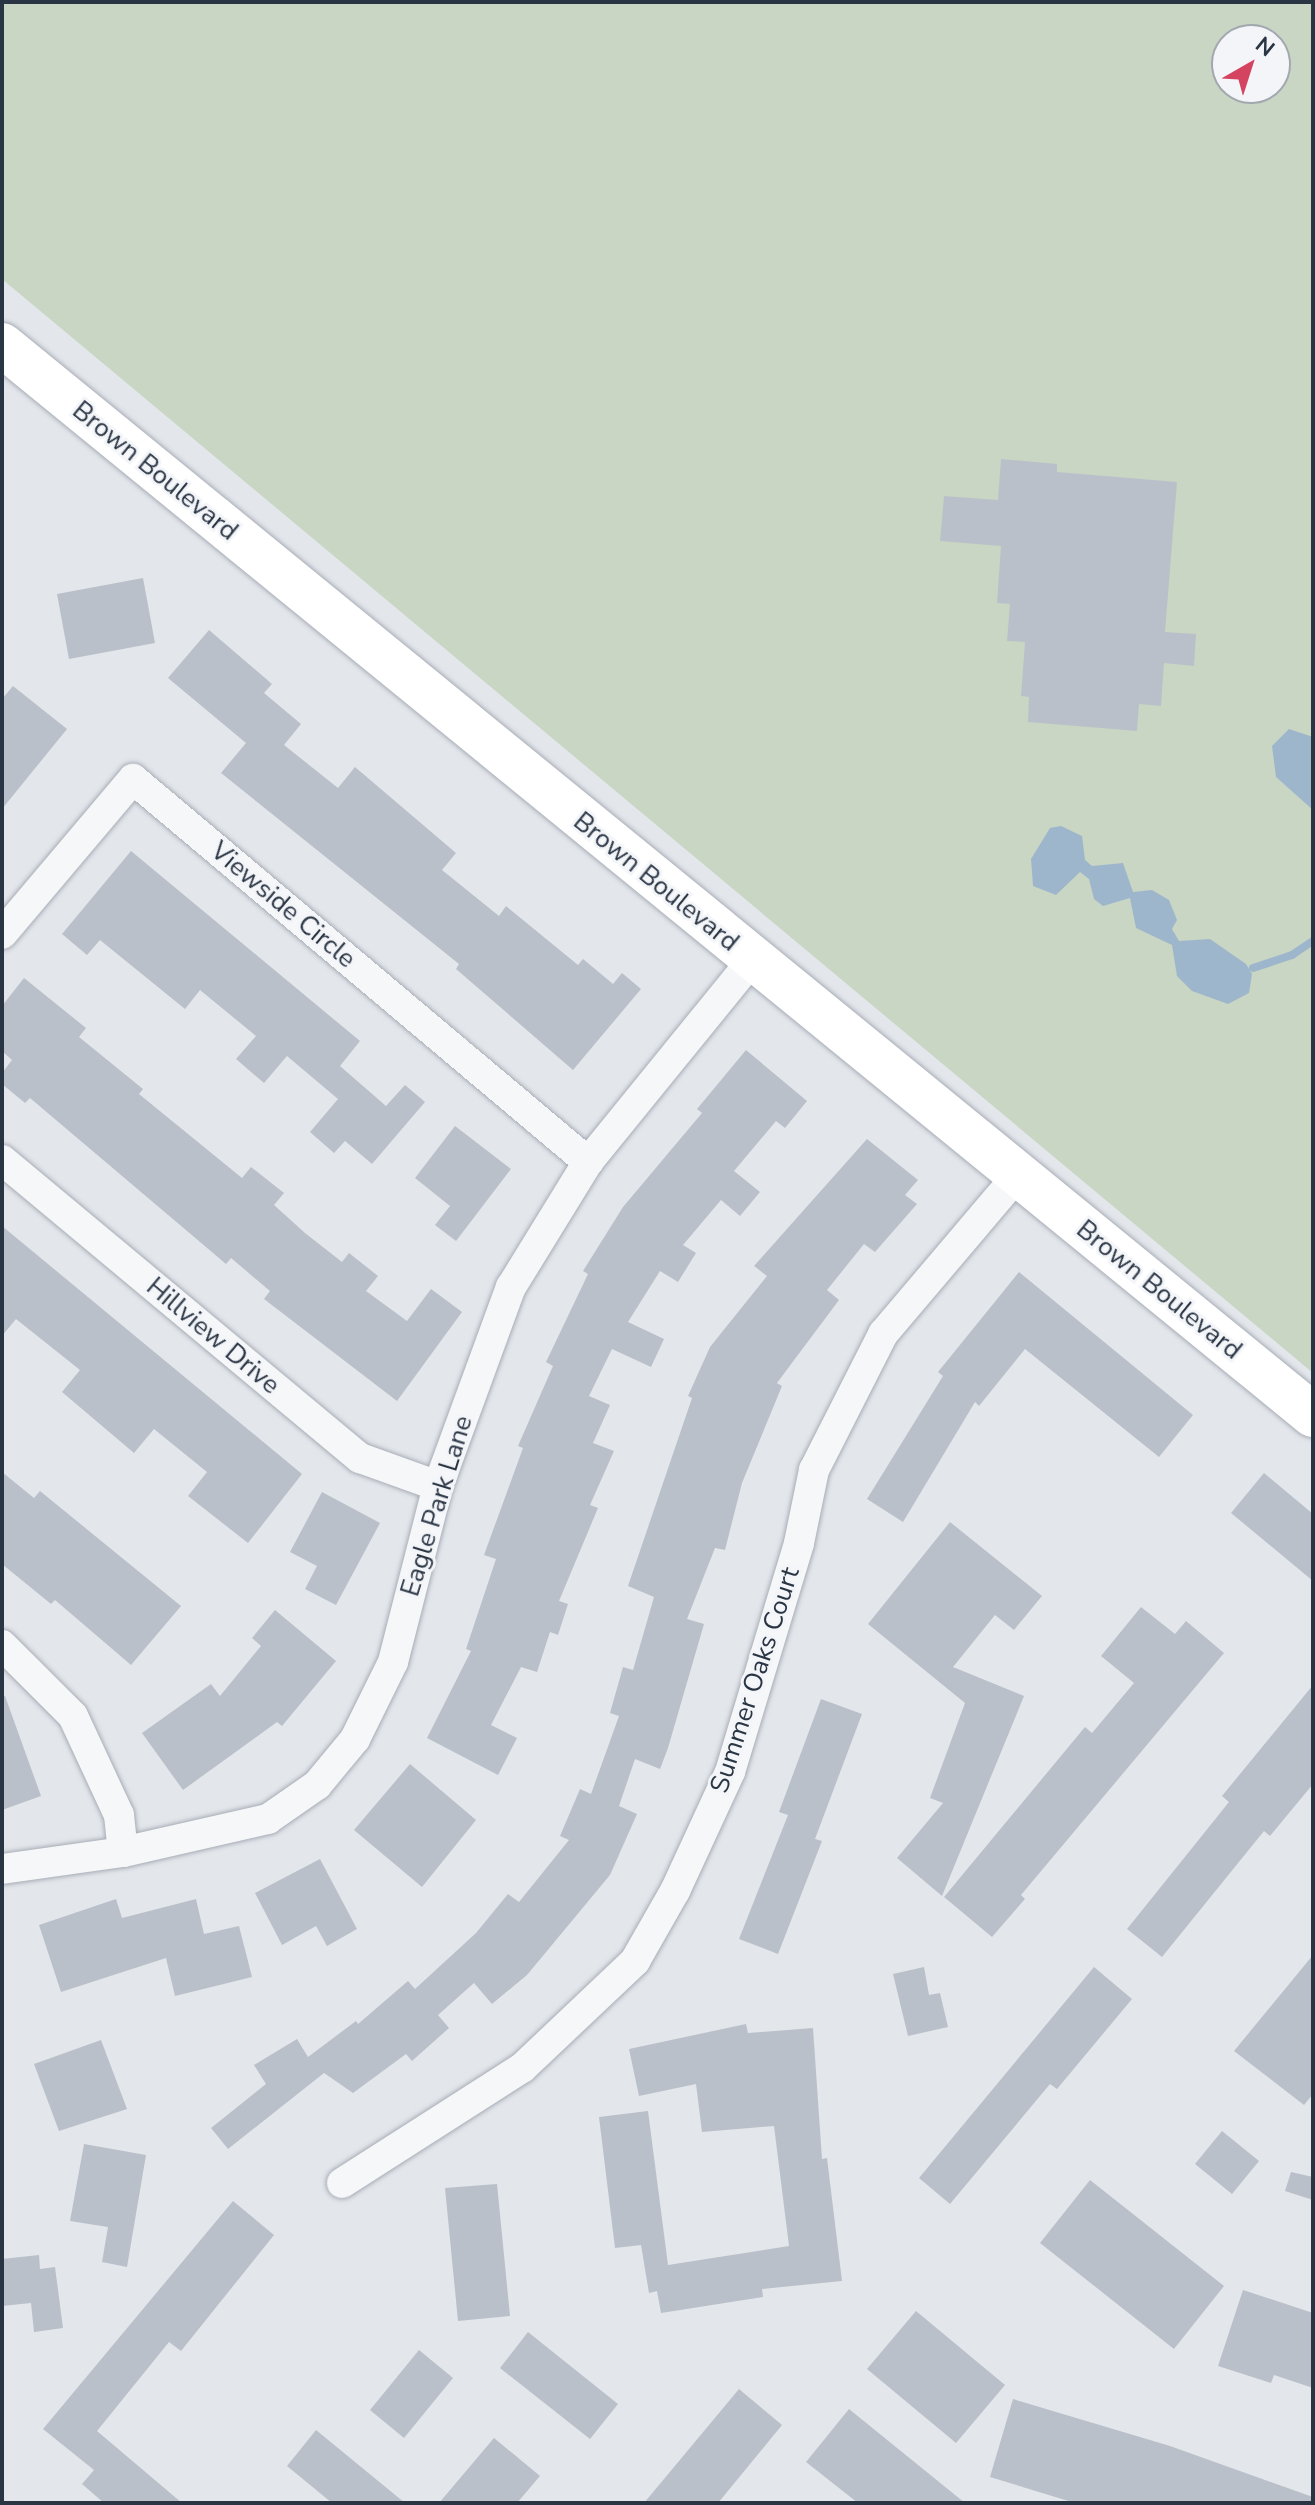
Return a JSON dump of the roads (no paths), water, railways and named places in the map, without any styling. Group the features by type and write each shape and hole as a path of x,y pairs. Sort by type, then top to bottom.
{"street":[{"name":"Brown Boulevard","path":"2,345 1313,1415"},
{"name":"Viewside Circle","path":"2,934 133,779 588,1162"},
{"name":"Eagle Park Lane","path":"2,1869 123,1852 268,1819 317,1785 355,1739 393,1662 438,1486 511,1287 588,1162 752,960"},
{"name":"Hillview Drive","path":"2,1160 360,1458 438,1486"},
{"name":"Summer Oaks Court","path":"342,2183 522,2068 635,1961 675,1891 730,1772 799,1543 814,1470 883,1334 1018,1175"},
{"path":"2,1645 73,1716 119,1815 123,1852"}],"water":[{"path":"1289,729 1313,737 1313,810 1276,777 1272,746"},
{"path":"1061,826 1082,836 1085,860 1092,866 1123,863 1133,892 1152,890 1169,900 1177,920 1172,929 1179,941 1210,939 1246,964 1252,974 1249,993 1228,1004 1192,991 1177,976 1172,945 1136,928 1130,898 1103,906 1094,899 1089,879 1080,872 1056,895 1033,886 1031,859 1050,828"}],"waterway":[{"path":"1253,968 1292,955 1313,941"}]}
